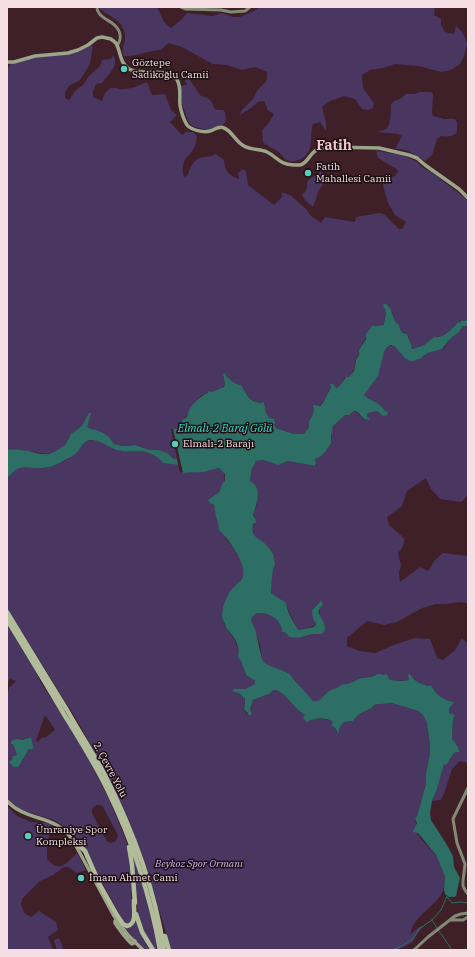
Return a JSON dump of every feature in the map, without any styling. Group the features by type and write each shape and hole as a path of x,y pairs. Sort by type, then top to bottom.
{"highway":[{"name":"2. Çevre Yolu","path":"7,612 89,747 104,773 123,813 149,884 157,912 164,950"},
{"name":"2. Çevre Yolu","path":"7,620 94,763 107,789 125,828 137,860 148,896 160,950"},
{"path":"72,839 84,852 100,885 125,926 131,926 134,918 134,900 131,858 125,836 125,828"},
{"path":"79,854 84,853 91,866"},
{"path":"134,900 136,913 142,932 153,950"},
{"path":"157,912 169,950"}],"main road":[{"path":"97,7 101,16 113,24 120,32 121,38 117,46"},
{"path":"181,7 186,9 221,10 230,12 245,11 250,7"},
{"path":"7,62 14,62 35,56 68,53 88,45 97,38 111,38 116,42 122,61 128,68 132,70 160,72 172,75 176,78 179,85 181,109 185,121 190,127 207,132 220,127 224,128 244,146 267,152 284,164 289,165 300,166 304,164 314,151 329,147 379,148 409,155 417,158 459,189 468,198"},
{"path":"468,788 453,819 457,843 465,864 463,886 468,894"},
{"path":"7,803 19,812 46,820 63,828 72,839 79,854"},
{"path":"57,826 68,836 122,932 142,950"},
{"path":"91,876 114,916 134,942"},
{"path":"414,950 455,916 468,913"},
{"path":"447,922 462,920 468,917"},
{"path":"122,932 124,931 131,938"}],"green space":[{"path":"100,7 157,7 164,22 171,28 187,13 212,16 222,13 233,17 240,17 260,7 435,7 434,15 441,19 441,25 445,32 454,34 456,26 462,32 467,45 460,64 451,70 441,72 418,66 395,64 370,70 362,75 363,88 374,103 373,108 369,110 362,109 355,99 344,96 330,101 322,107 326,122 326,131 320,122 313,124 311,145 308,152 300,160 289,161 279,152 263,142 262,130 274,114 267,110 264,101 258,102 240,115 243,109 253,99 257,91 265,83 267,72 255,67 242,70 227,65 213,64 182,47 168,43 161,50 124,56 123,48 125,32 123,27 120,23 100,9"},
{"path":"93,45 90,64 80,80 69,86 65,92 65,98 69,100 76,90 83,85 89,76 98,68 102,60 111,59 113,55 115,59 114,66 102,83 96,84 93,91 93,97 102,101 105,93 110,88 127,89 147,82 152,95 165,94 171,110 177,115 170,122 182,135 186,132 193,132 197,136 196,144 183,165 184,177 188,175 191,166 195,161 216,154 224,160 226,170 232,176 239,179 238,173 243,169 246,171 248,185 274,205 282,197 281,192 290,195 306,209 311,216 321,223 325,217 355,222 356,217 379,213 384,214 399,229 402,229 406,222 395,215 388,203 383,186 384,179 395,176 398,171 378,158 376,151 402,155 416,161 423,168 431,172 468,200 468,320 460,323 458,322 444,335 434,337 424,345 413,349 411,348 412,345 408,335 401,331 392,312 384,307 386,314 384,325 372,326 359,350 352,373 349,377 345,377 337,388 335,385 331,386 323,403 314,409 309,421 309,427 304,434 294,434 276,428 266,413 264,402 255,402 252,400 241,385 234,383 228,378 225,374 226,372 223,376 225,382 224,386 219,390 201,396 182,421 183,426 180,429 171,429 177,459 174,459 158,450 150,450 135,445 123,446 114,444 104,433 86,427 91,414 81,428 69,437 65,445 53,453 45,454 23,450 7,450 7,70 10,65 9,63 36,57 74,52"},
{"path":"189,79 201,96 211,101 214,108 225,112 226,120 224,124 211,130 207,130 195,127 188,122 182,104 181,86 186,85 185,80"},
{"path":"419,92 431,92 433,94 433,116 444,119 455,119 457,122 457,132 452,136 441,136 437,139 432,155 425,161 407,151 395,149 402,136 398,134 377,132 387,128 389,124 391,104 394,101 400,99 406,94 415,94"},
{"path":"321,171 325,181 318,192 313,207 302,195 305,192 307,182"},
{"path":"463,326 468,326 468,495 461,502 440,499 431,489 426,478 407,491 402,506 387,517 389,525 405,539 402,548 398,553 401,565 399,573 400,582 420,567 428,571 435,560 443,553 468,556 468,603 460,602 436,604 422,608 397,622 384,625 367,621 347,638 347,646 360,651 375,653 415,638 430,639 437,658 443,660 455,650 462,638 468,644 468,763 460,761 452,769 441,800 432,801 444,763 450,760 455,752 452,739 453,717 449,713 449,709 453,702 440,696 431,685 428,686 420,684 414,678 409,680 391,681 384,675 376,675 363,678 350,684 343,684 326,693 318,702 313,701 294,679 267,665 262,659 260,645 251,620 257,613 274,617 280,623 282,632 286,633 289,637 300,638 312,634 321,634 325,630 324,624 319,616 321,602 313,608 316,625 299,630 296,627 285,603 271,593 273,567 275,564 272,552 267,546 257,539 253,533 255,516 253,515 257,504 254,484 250,481 252,468 255,461 263,460 280,464 288,461 315,466 315,459 323,454 329,446 332,429 340,419 356,411 363,419 369,420 367,416 368,413 377,411 380,414 386,412 380,405 363,395 379,373 379,368 386,348 393,346 403,356 423,357 428,353 444,348 450,339"},
{"name":"Beykoz Spor Ormanı","path":"92,440 96,440 118,450 140,451 156,455 171,464 178,465 180,472 185,473 219,468 224,472 225,482 222,484 219,492 212,497 209,502 214,505 220,530 242,564 242,579 233,588 227,598 223,620 226,628 234,638 239,658 246,675 255,681 256,684 245,689 232,690 239,693 245,699 244,710 247,714 251,715 252,713 250,709 253,700 277,690 284,695 298,710 311,719 330,720 333,722 338,734 340,727 344,722 353,721 358,715 376,704 392,703 418,711 423,715 427,723 430,754 426,773 426,784 415,819 418,834 436,856 445,878 441,895 416,920 412,927 411,934 419,927 424,926 416,935 413,942 397,950 171,950 147,869 128,818 116,792 78,722 7,608 7,479 16,469 25,467 44,468 67,460 76,453 80,446"},
{"path":"7,625 34,668 41,683 87,756 110,801 128,847 131,872 131,923 127,924 123,920 81,845 66,828 54,820 21,810 7,799 7,696 9,688 16,681 10,679 7,683","holes":["46,716 55,730 46,737 41,738 38,742 36,741 44,717","30,737 32,750 29,749 19,766 17,755 12,743","97,805 103,807 118,835 116,841 107,841 92,813 94,807"]},
{"path":"7,806 17,816 30,822 51,824 47,848 47,859 56,866 59,866 66,863 77,853 86,870 77,873 68,867 64,867 53,875 40,881 22,899 21,904 24,913 31,917 39,911 56,922 58,930 48,937 53,950 7,950"},
{"path":"132,851 140,875 158,950 155,950 142,930 138,916"},
{"path":"136,919 151,950 146,950 124,927 128,928 133,926"},
{"path":"59,938 63,948 57,950 54,940"}],"water":[{"name":"Elmalı-2 Baraj Gölü","path":"384,304 390,308 401,331 407,334 412,346 411,348 413,349 424,345 434,337 444,335 458,322 460,323 461,321 468,320 468,326 463,326 442,349 428,353 413,361 405,358 395,347 391,345 387,347 384,352 378,376 364,395 379,404 388,412 387,415 383,416 377,411 368,413 367,416 370,420 367,420 356,411 349,415 345,415 333,426 331,443 321,456 315,459 315,466 288,461 278,465 263,460 255,461 252,468 250,481 255,485 258,492 253,515 256,522 253,524 253,533 267,545 273,555 275,564 272,575 271,593 286,603 291,618 299,630 316,625 313,619 312,610 321,601 323,604 319,610 319,614 325,630 321,634 312,634 299,638 289,637 286,633 282,632 280,623 270,615 257,613 251,620 255,629 262,659 265,663 292,676 295,682 313,701 318,701 331,690 343,684 362,678 378,674 386,674 390,680 400,681 409,680 408,675 410,674 413,679 420,683 428,686 431,685 443,699 454,702 449,709 449,713 455,715 453,718 452,739 458,747 459,752 455,752 446,765 444,764 432,801 430,813 431,820 453,856 454,867 460,878 456,896 454,897 449,897 445,894 445,877 436,855 418,833 413,832 417,823 415,819 426,784 426,773 430,754 427,723 423,715 418,711 392,703 376,704 358,715 353,721 344,722 340,727 338,735 336,729 331,726 333,722 330,720 320,719 307,722 303,718 305,715 277,690 253,700 250,709 252,713 251,715 249,715 244,709 245,699 239,693 232,691 234,689 245,689 255,684 255,681 246,675 238,657 239,653 234,637 226,628 222,617 223,607 227,598 231,590 242,579 243,573 240,560 236,552 227,538 218,529 219,527 214,505 208,500 219,492 225,481 225,474 219,468 203,472 183,473 173,429 180,429 182,426 182,420 186,417 190,408 200,398 208,393 208,391 212,392 224,387 225,383 223,375 226,372 227,373 225,374 228,378 241,385 252,400 255,402 264,402 266,413 269,418 274,419 274,425 276,428 294,434 304,434 309,427 309,421 314,409 313,405 320,406 323,403 331,387 330,384 333,384 337,388 346,377 349,377 354,371 359,350 366,339 366,334 372,326 384,325 386,312 383,306"},
{"path":"89,413 91,413 87,427 104,433 114,444 123,446 135,445 150,450 158,450 167,453 174,459 177,459 178,465 163,463 158,457 147,452 120,451 91,440 85,443 74,455 51,467 19,468 15,470 7,479 7,450 24,450 39,454 53,453 65,445 71,434 82,426"},
{"path":"31,737 33,747 32,750 29,749 19,766 14,767 9,762 13,759 12,757 17,755 11,741"}],"waterway":[{"path":"392,950 411,940 419,929 432,920 441,910 447,896"},
{"path":"447,897 452,903 468,903"},
{"path":"432,920 437,928"},
{"path":"439,931 452,950"}],"place":[{"name":"Göztepe Sadıkoğlu Camii","path":"124,69"},
{"name":"Fatih Mahallesi Camii","path":"308,173"},
{"name":"Elmalı-2 Barajı","path":"175,444"},
{"name":"Ümraniye Spor Kompleksi","path":"28,836"},
{"name":"İmam Ahmet Cami","path":"81,878"}],"district":[{"name":"Fatih","path":"334,146"}]}
